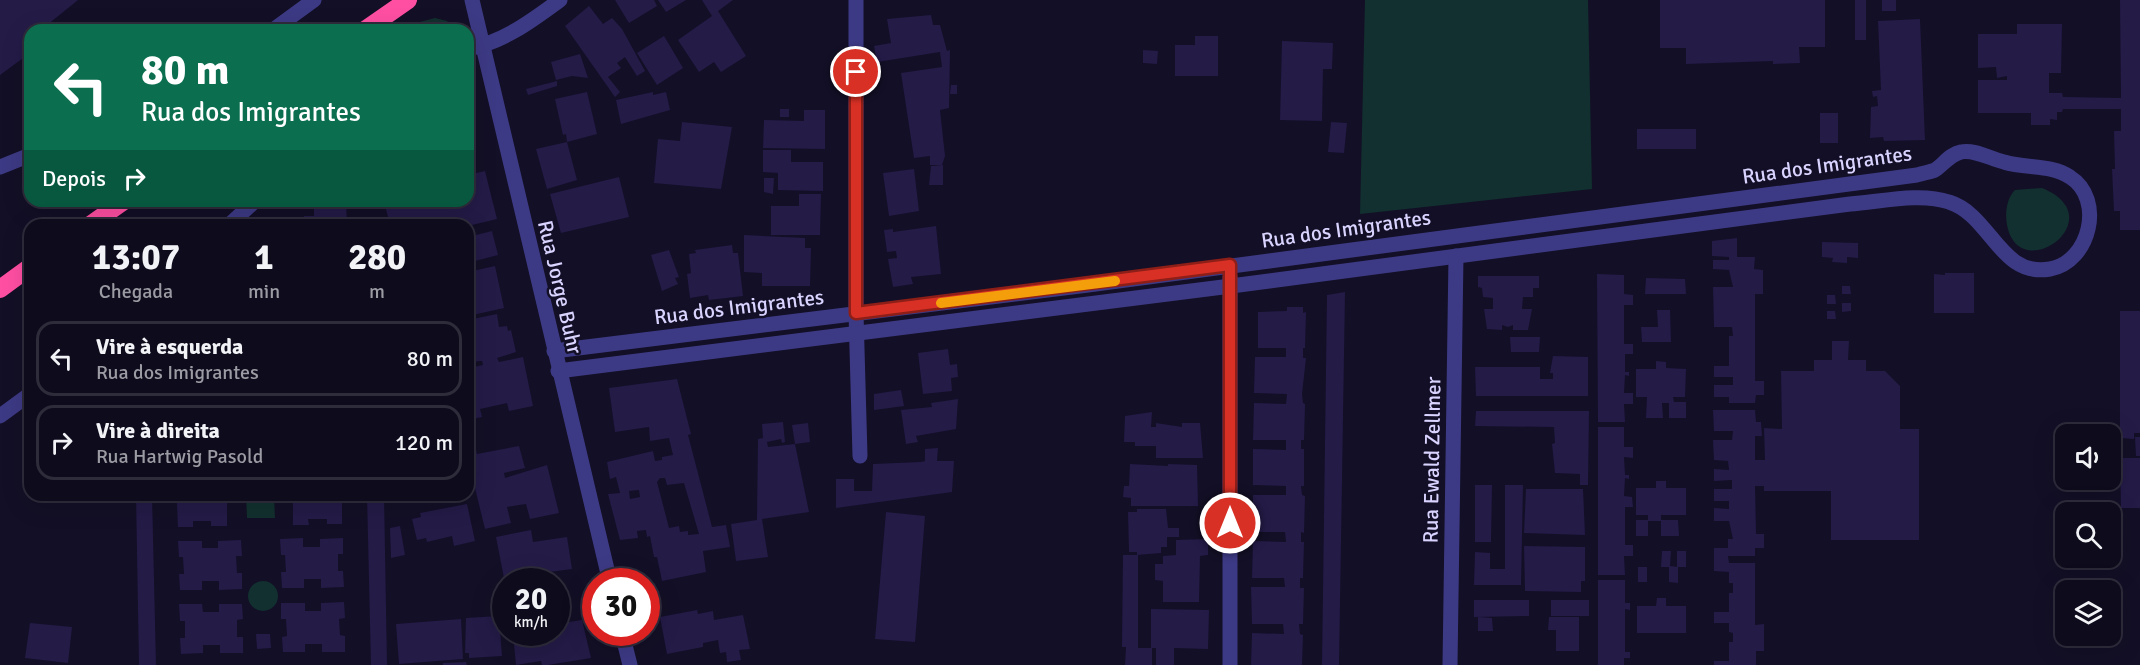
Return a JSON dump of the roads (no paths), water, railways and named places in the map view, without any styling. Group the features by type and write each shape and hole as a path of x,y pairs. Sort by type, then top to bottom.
{"highway":[{"path":"374,24 408,0"},
{"path":"98,219 116,207"},
{"path":"0,289 24,271"}],"street":[{"path":"281,24 314,0"},
{"name":"Rua Jorge Buhr","path":"472,0 474,24"},
{"path":"475,47 514,33 560,0"},
{"path":"856,0 856,313 860,456"},
{"name":"Rua Jorge Buhr","path":"474,31 475,47 554,351 607,568"},
{"name":"Rua dos Imigrantes","path":"554,351 1088,285 1917,175 1935,170 1960,152 1973,152 2007,163 2052,169 2068,175 2080,184 2087,196 2090,218 2086,237 2075,254 2062,265 2048,269 2031,268 2014,261 2002,252 1984,225 1967,209 1934,199 1850,204 1231,286 558,371"},
{"path":"0,167 24,157"},
{"path":"236,219 248,207"},
{"name":"Rua Ewald Zellmer","path":"1450,665 1456,256"},
{"path":"1230,265 1230,665"},
{"path":"1088,285 1091,303"},
{"path":"0,416 24,398"},
{"path":"625,646 630,665"}]}
